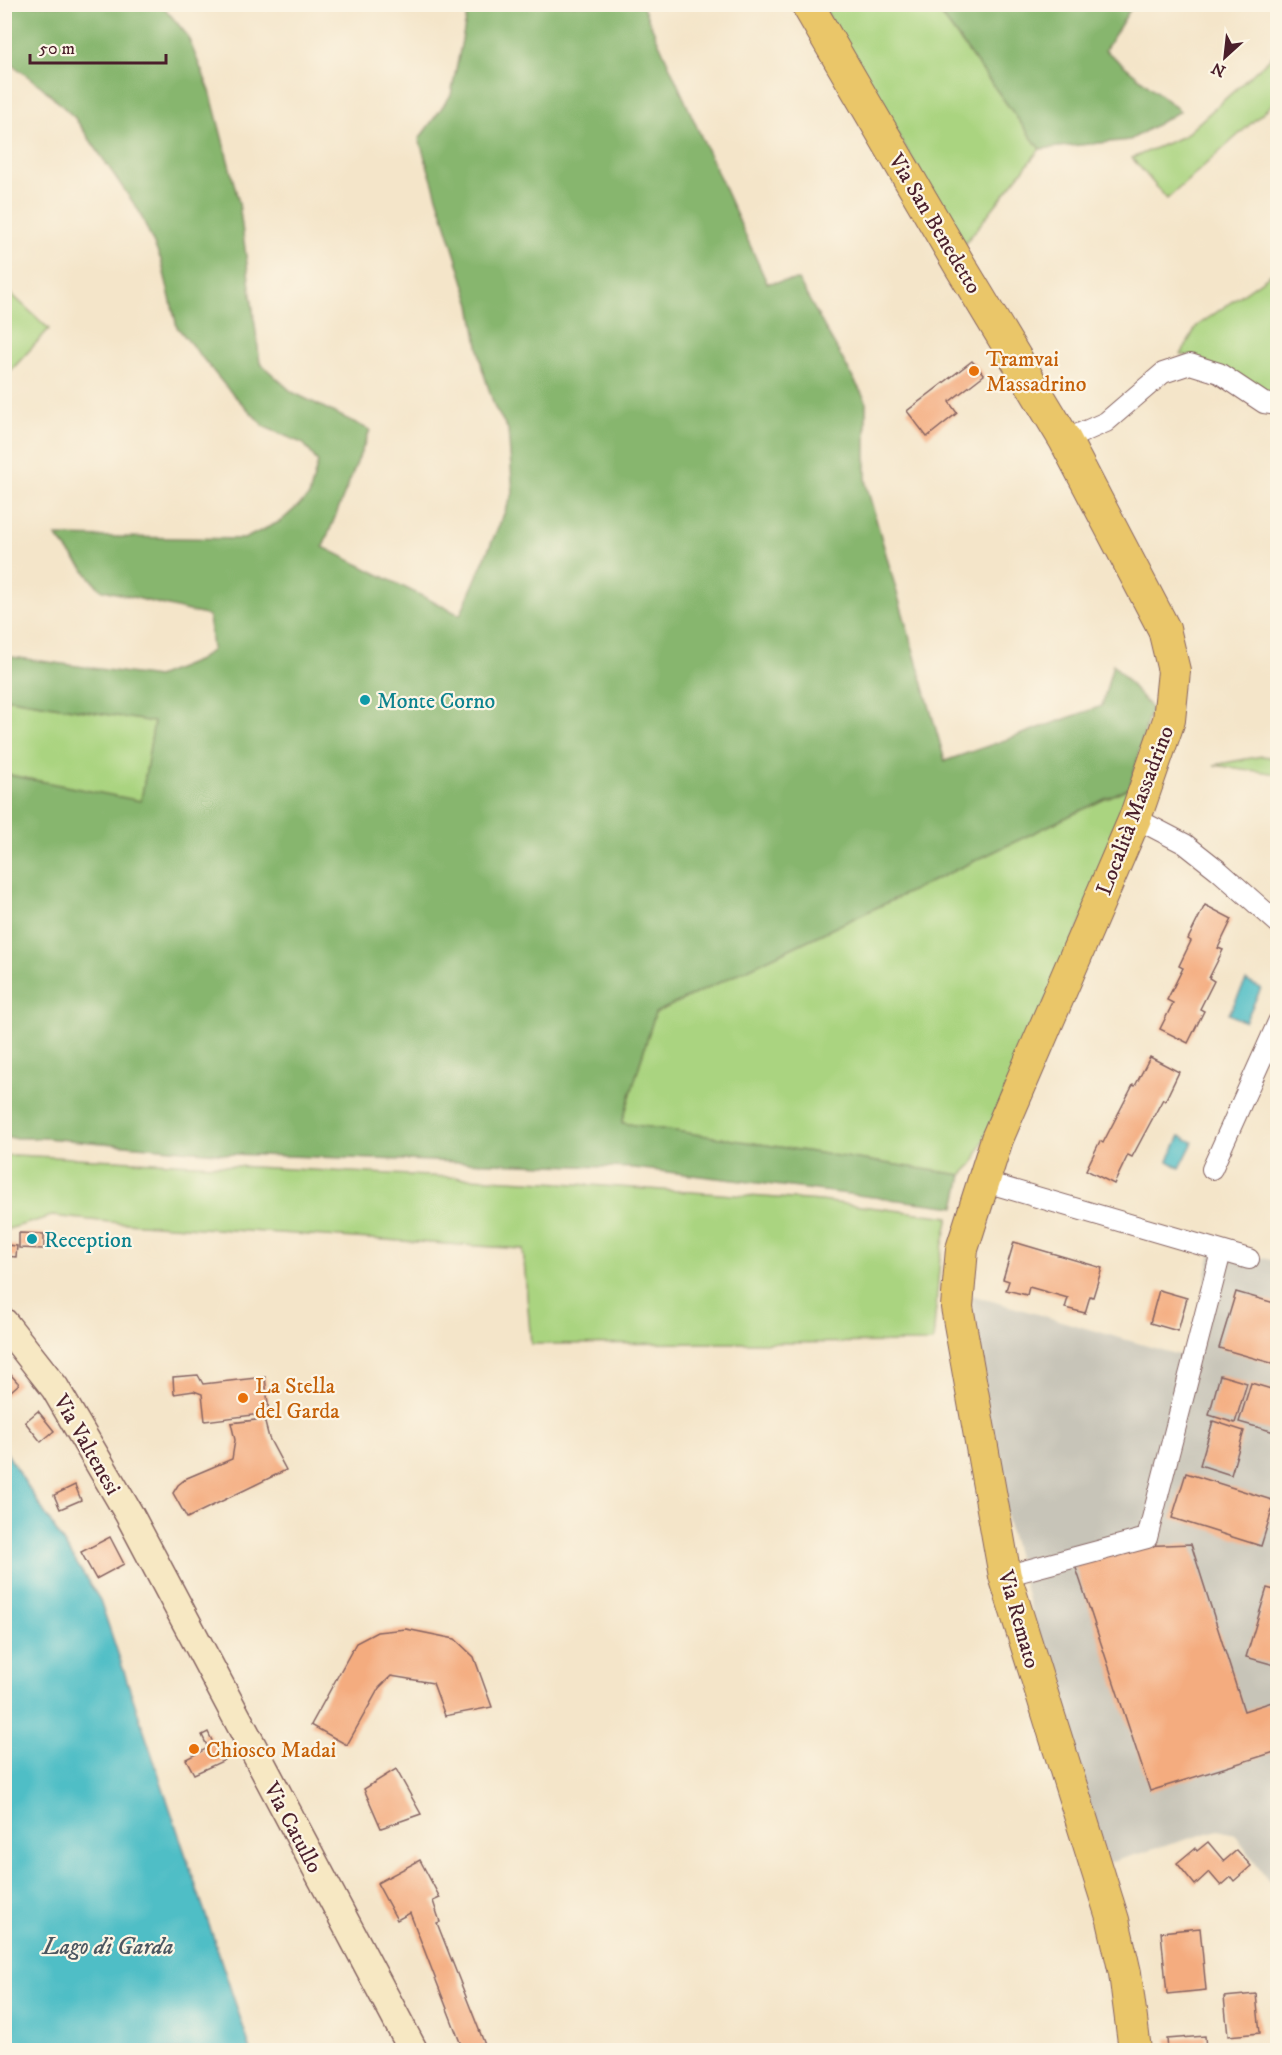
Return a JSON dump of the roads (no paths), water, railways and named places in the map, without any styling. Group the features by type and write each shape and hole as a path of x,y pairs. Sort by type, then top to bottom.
{"main road":[{"name":"Via San Benedetto","path":"807,4 959,264 1069,438"},
{"name":"Località Massadrino","path":"982,1181 997,1139 1136,818 1169,720 1174,671 1164,629 1069,438"},
{"name":"Via Remato","path":"982,1181 962,1249 957,1307 1005,1576 1113,1920 1125,1973 1135,2050"}],"street":[{"path":"1069,438 1106,422 1163,373 1190,364 1219,373 1264,403 1278,405"},
{"path":"1136,818 1185,844 1278,923"},
{"path":"1212,1169 1278,1022"},
{"path":"982,1181 1249,1259"},
{"path":"1005,1576 1147,1538 1221,1251"},
{"name":"Via Valtenesi","path":"4,1323 55,1388 129,1514 159,1571"},
{"name":"Via Catullo","path":"159,1571 412,2050"}],"water":[{"path":"1246,981 1261,988 1245,1022 1229,1014"},
{"path":"1180,1136 1193,1142 1180,1168 1168,1161"},
{"name":"Lago di Garda","path":"4,1449 100,1600 251,2050 5,2050"}],"place":[{"name":"Tramvai Massadrino","path":"974,371"},
{"name":"Monte Corno","path":"365,700"},
{"name":"Reception","path":"32,1239"},
{"name":"La Stella del Garda","path":"243,1398"},
{"name":"Chiosco Madai","path":"194,1749"}]}
